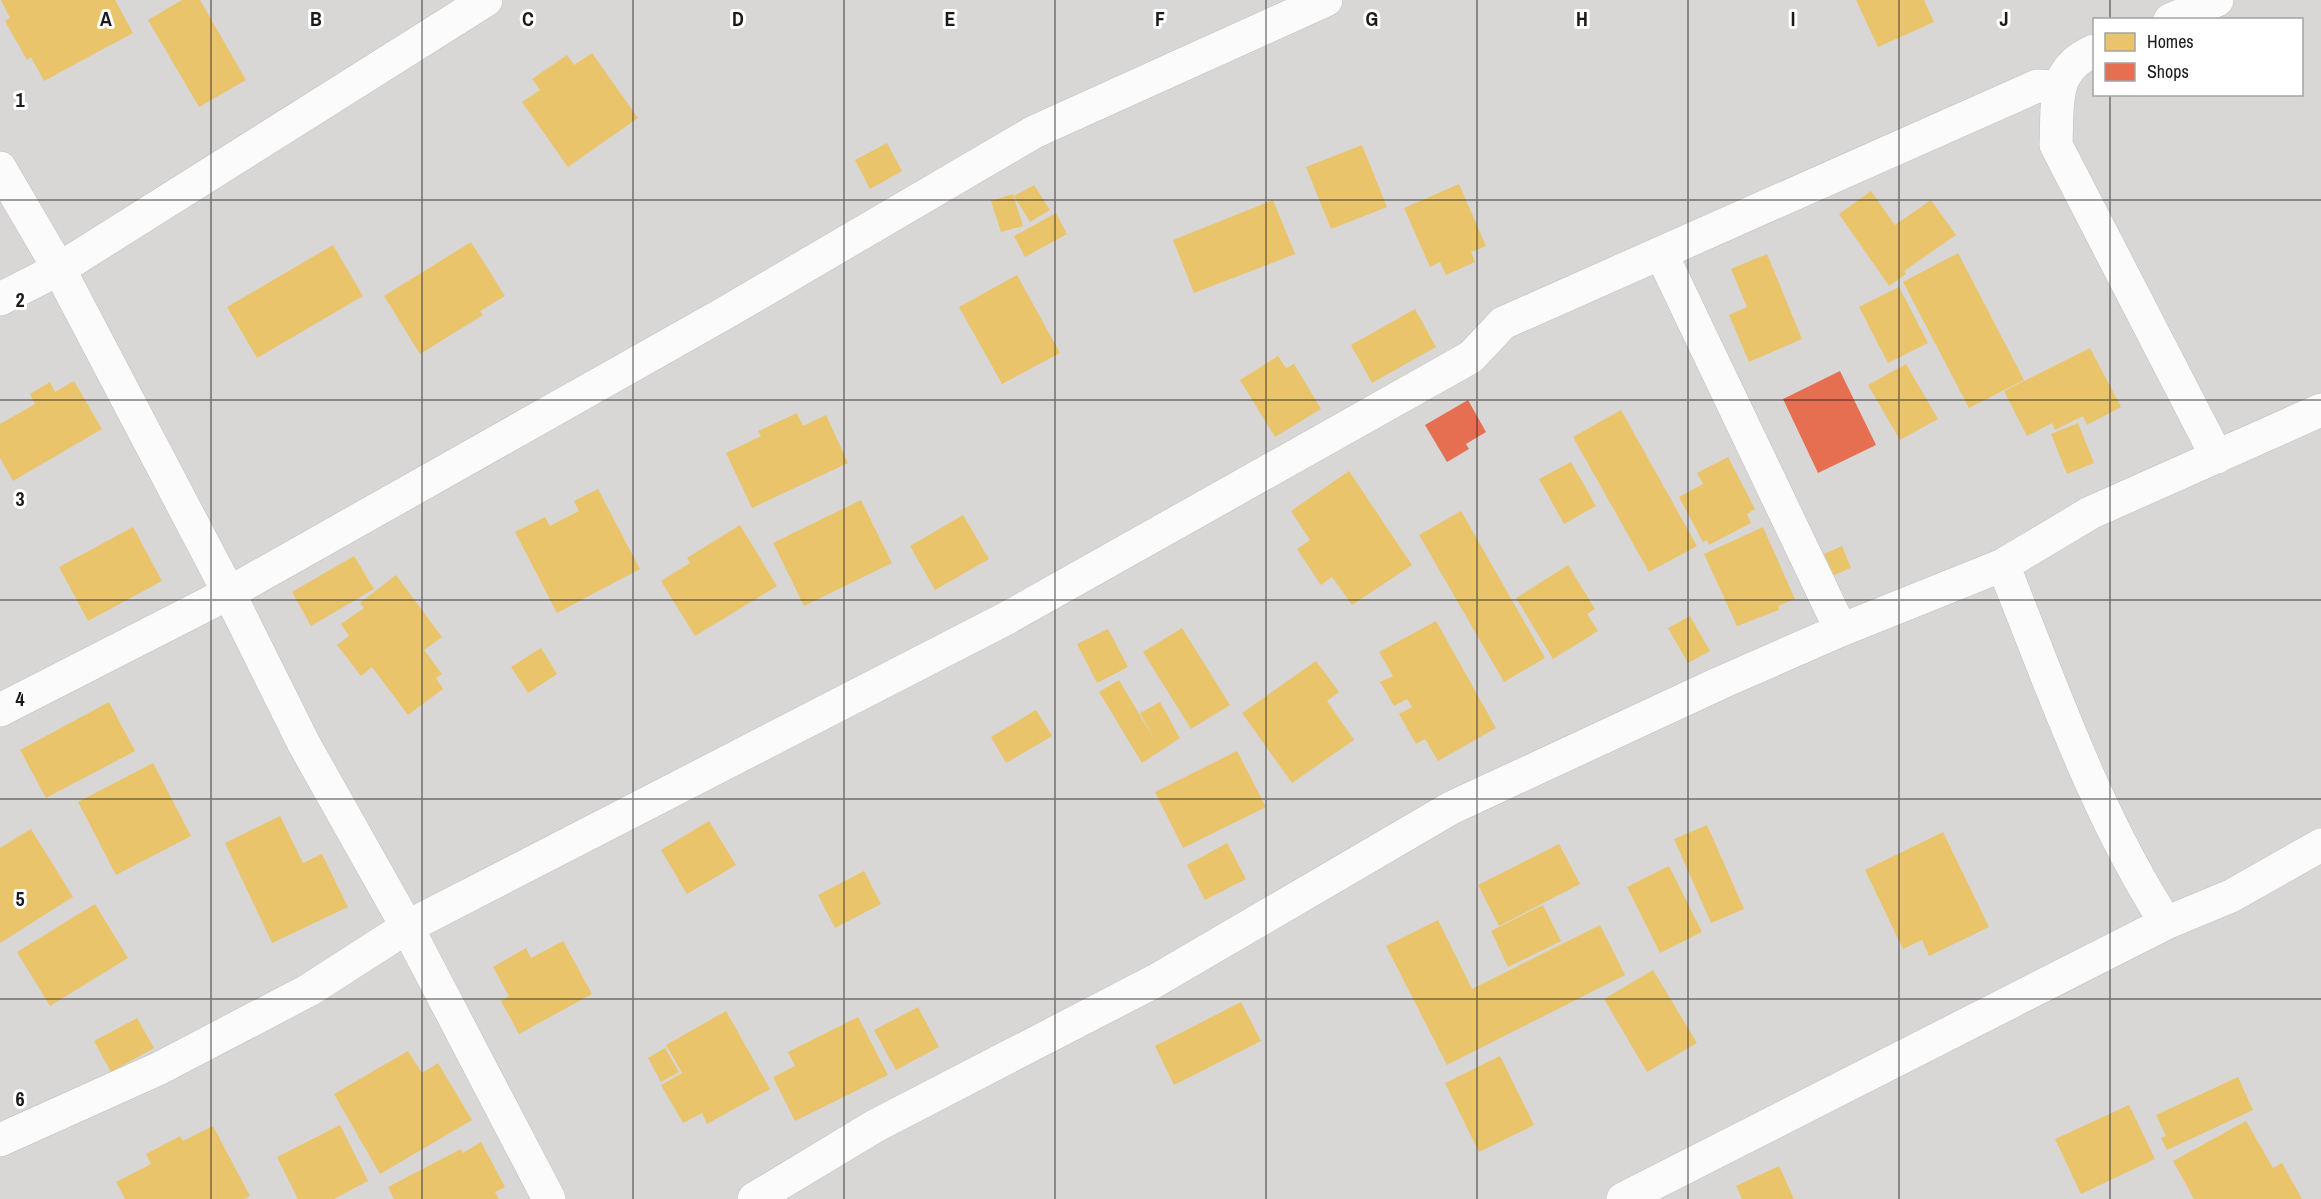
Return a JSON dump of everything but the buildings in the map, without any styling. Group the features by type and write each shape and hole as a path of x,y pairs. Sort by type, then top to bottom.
{"street":[{"path":"0,299 59,269 486,0"},
{"path":"0,710 229,594 715,319 1034,132 1326,0"},
{"path":"2175,18 2217,0"},
{"path":"2093,52 2067,69 2059,87 2056,144 2217,457"},
{"path":"0,1140 160,1068 299,995 407,927 1007,618 1472,357 1503,323 2037,86 2059,87"},
{"path":"0,168 59,269 229,594 304,744 407,927 549,1199"},
{"path":"1661,253 1841,630"},
{"path":"754,1199 875,1126 1155,981 1451,808 1841,630 2003,565 2090,513 2321,410"},
{"path":"2003,565 2102,808 2137,878 2166,923"},
{"path":"1623,1199 2166,923 2231,896 2320,849"}],"shaded area":[{"path":"0,0 2321,0 2321,1199 0,1199"}]}
